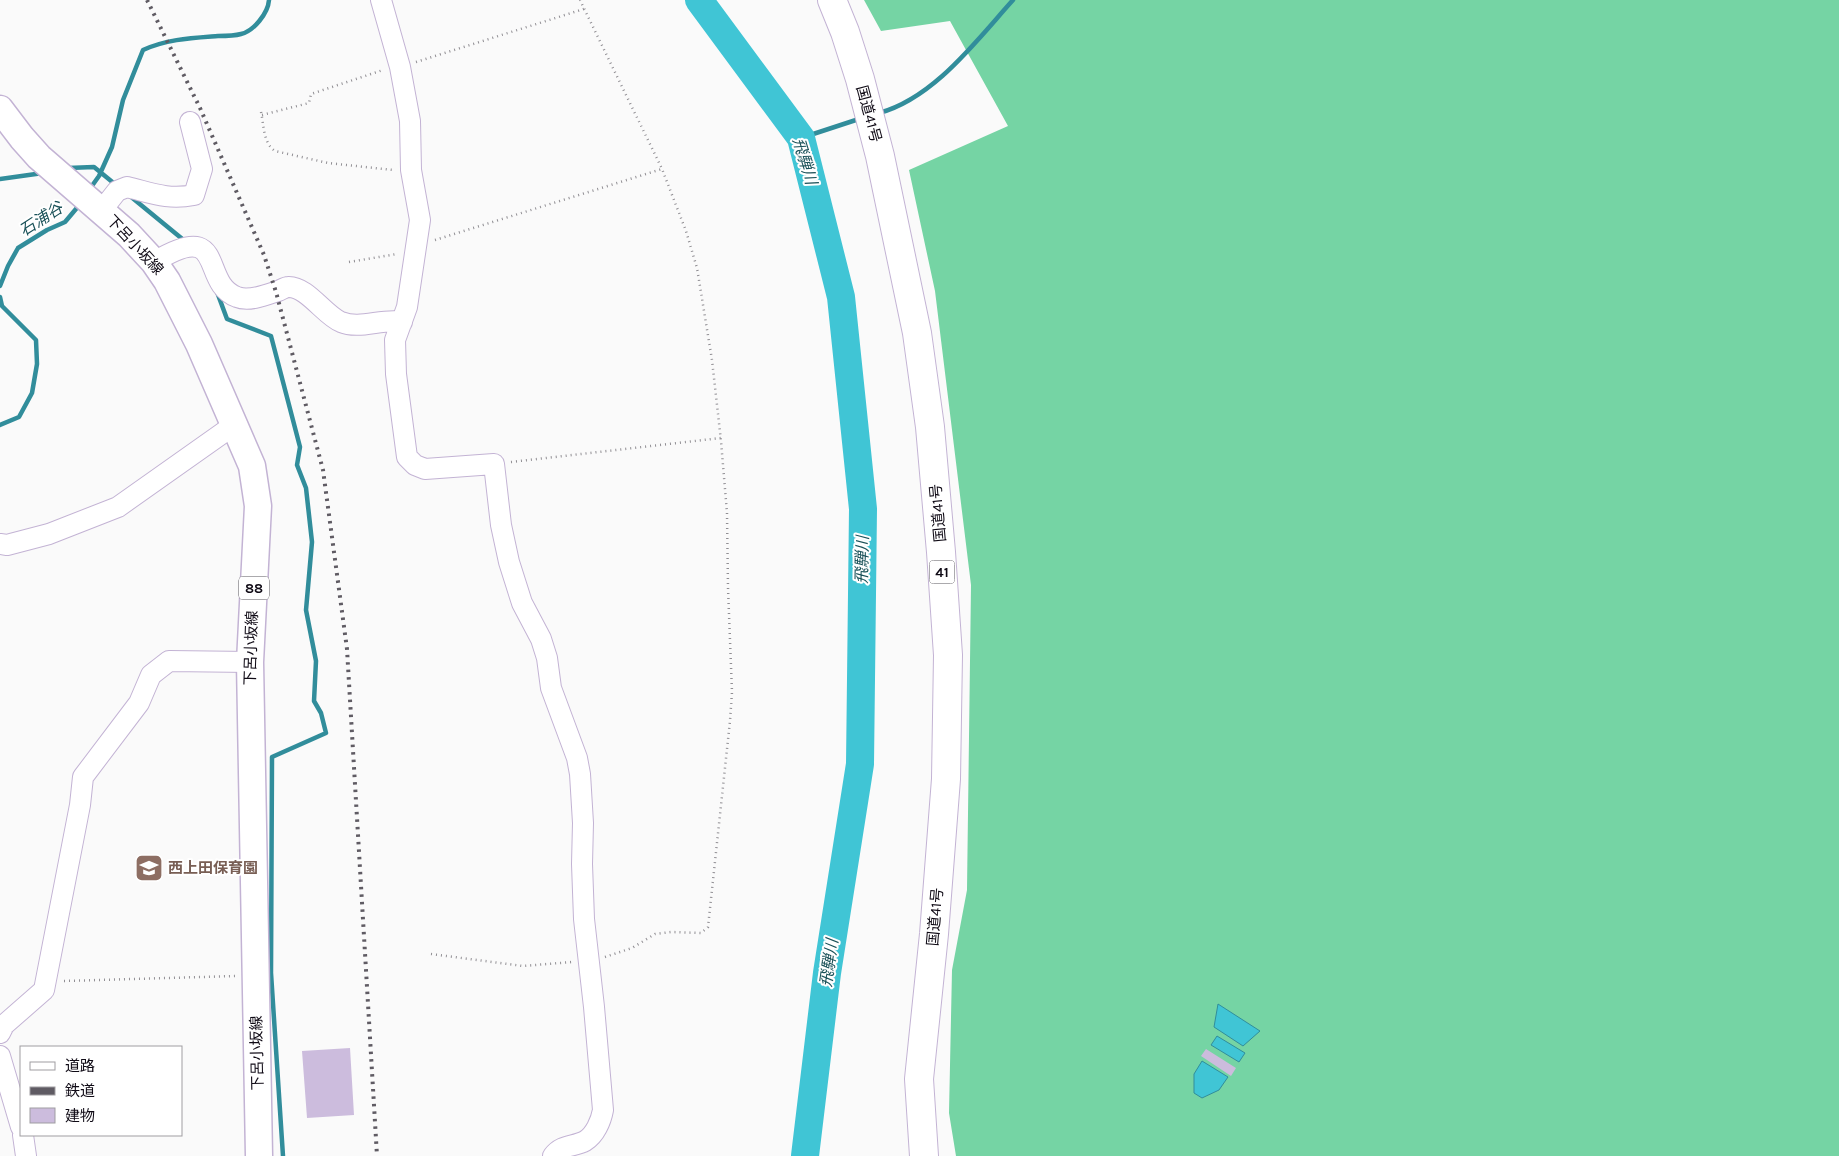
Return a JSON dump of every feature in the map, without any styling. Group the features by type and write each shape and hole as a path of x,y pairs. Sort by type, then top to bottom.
{"highway":[{"name":"国道41号","path":"832,0 845,32 860,79 880,156 917,333 930,427 941,552 948,655 946,778 934,934 919,1080 924,1156"}],"main road":[{"name":"下呂小坂線","path":"0,109 39,157 102,210 154,262 181,306 252,466 258,506 250,662 259,1156"}],"street":[{"path":"381,0 399,66 410,121 412,173 420,220 407,307 395,340 396,374 407,457 415,466 425,469 494,464 509,562 522,603 541,639 547,658 551,688 577,758 580,774 583,823 584,919 603,1110 601,1120 592,1135 584,1142 564,1146 553,1156"},
{"path":"102,210 117,191 126,187 166,197 178,198 194,195 202,169 190,122"},
{"path":"154,262 168,253 187,247 197,247 206,252 211,260 220,284 230,294 239,298 251,298 288,287 310,297 342,323 362,324 393,320 402,322"},
{"path":"0,544 7,545 49,534 118,507 234,425"},
{"path":"0,1033 4,1025 44,990 80,805 83,777 139,703 152,674 169,661 250,662"},
{"path":"0,1056 20,1124"},
{"path":"23,1136 26,1156"}],"path":[{"path":"431,954 523,966 589,960 610,956 632,948 654,934 672,932 701,933 708,928 732,692 727,514 712,360 697,268 686,231 662,169 580,0"},
{"path":"412,173 328,163 275,151 269,147 262,114 309,103 311,94 584,9"},
{"path":"349,262 417,248 423,243 662,169"},
{"path":"494,464 721,438"},
{"path":"47,981 255,976"}],"green space":[{"path":"864,0 1839,0 1839,1156 956,1156 949,1113 952,970 967,890 971,585 935,291 909,170 1008,126 950,21 881,31"}],"water":[{"path":"1218,1004 1260,1031 1243,1046 1214,1027"},
{"path":"1217,1036 1245,1053 1239,1062 1211,1045"},
{"path":"1202,1061 1228,1077 1219,1090 1202,1098 1194,1093 1194,1074"}],"building":[{"path":"350,1048 354,1115 307,1118 302,1051"},
{"path":"1206,1049 1236,1068 1231,1076 1201,1056"}],"waterway":[{"path":"89,190 99,176 112,147 123,100 143,50 161,43 241,34 251,29 260,21 269,0"},
{"name":"飛騨川","path":"699,0 801,138 841,297 863,509 860,764 827,973 805,1156"},
{"path":"879,113 899,106 918,95 936,81 969,50 1013,0"},
{"path":"801,138 862,118"},
{"path":"68,168 94,167 116,185"},
{"path":"0,179 43,173"},
{"path":"130,196 186,242"},
{"name":"石浦谷","path":"0,286 18,248 47,230 65,222 81,203"},
{"path":"217,292 227,319 271,336 300,447 297,465 306,488 312,542 306,610 316,661 314,701 321,713 326,733 272,757 271,973 283,1156"},
{"name":"石浦谷","path":"0,297 2,306 36,340 37,364 32,393 19,417 0,425"}],"railway":[{"path":"147,0 200,108 264,255 276,292 323,470 347,649 377,1156"}],"place":[{"name":"西上田保育園","path":"149,868"}]}
